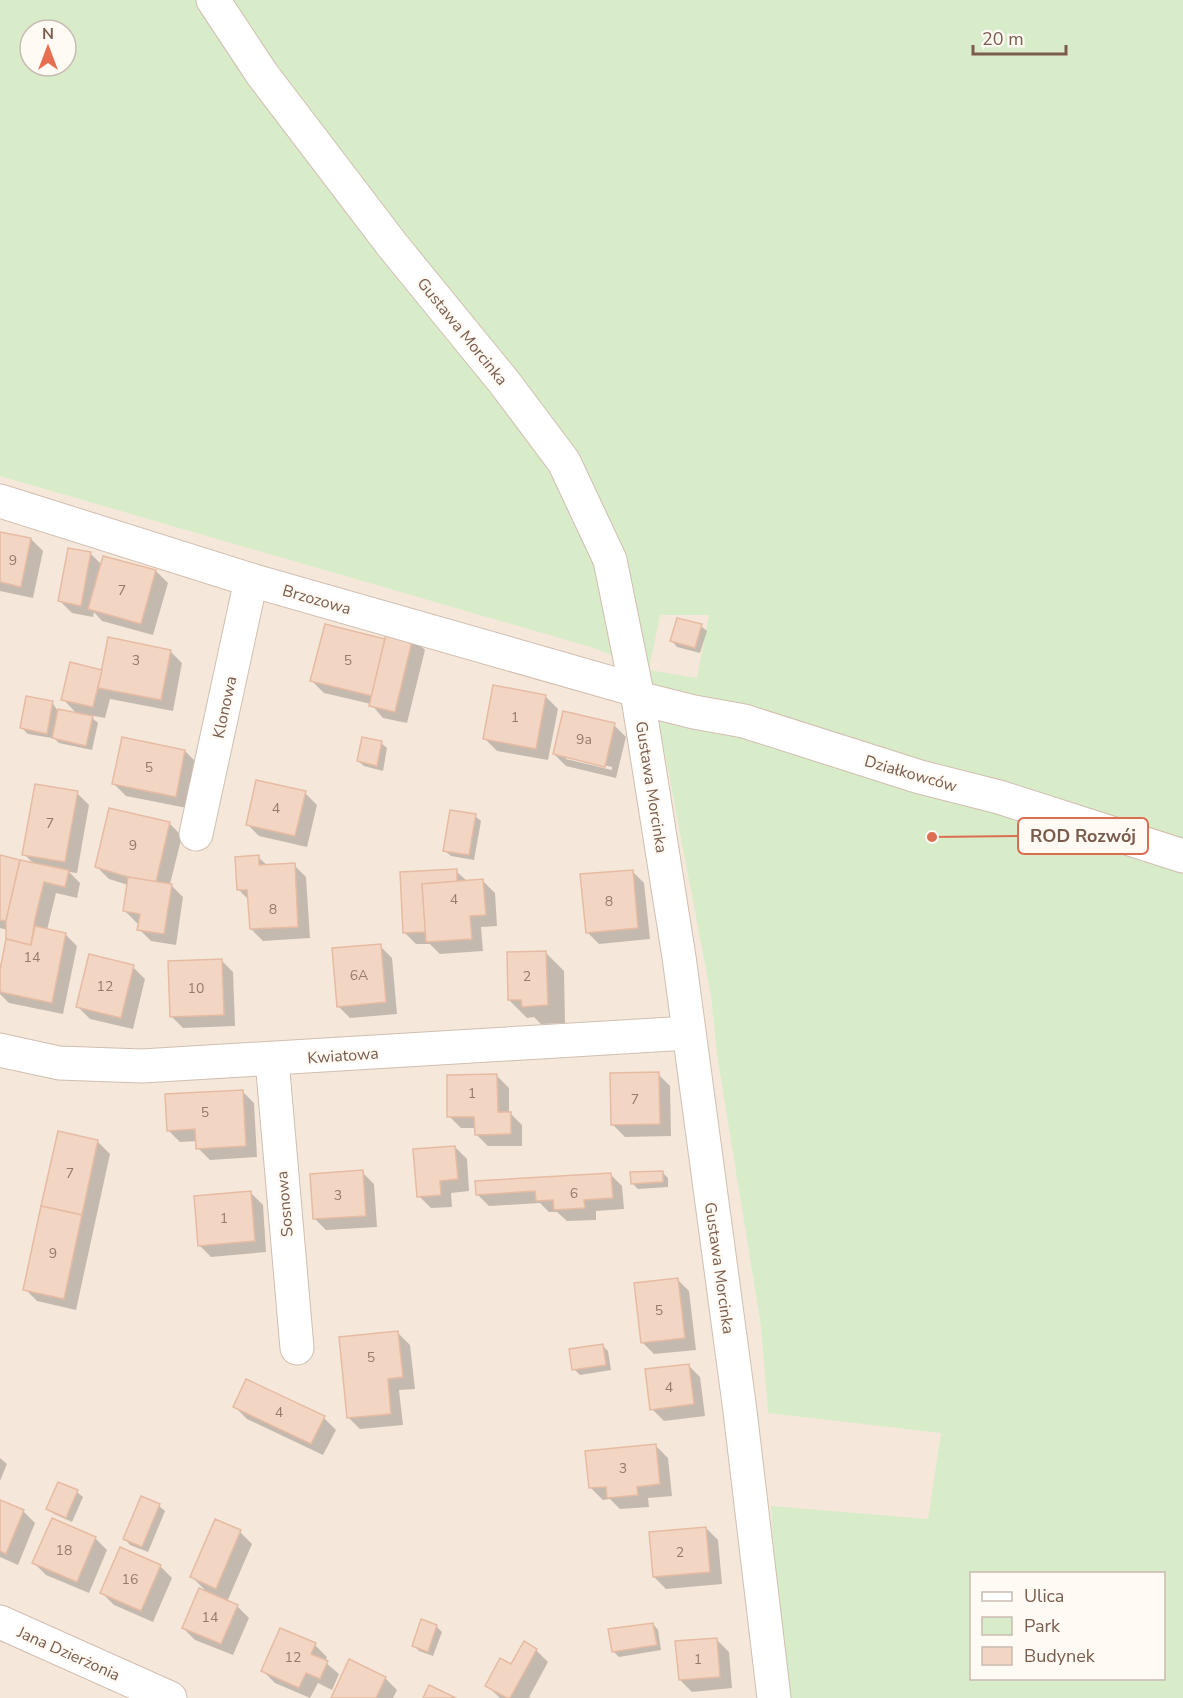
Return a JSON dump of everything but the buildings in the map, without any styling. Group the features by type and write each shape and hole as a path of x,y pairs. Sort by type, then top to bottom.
{"street":[{"name":"Gustawa Morcinka","path":"213,0 262,74 393,246 504,382 564,462 610,560 637,694 679,957 687,1033 740,1411 774,1698"},
{"name":"Brzozowa","path":"0,501 251,579 637,694"},
{"name":"Klonowa","path":"196,834 251,579"},
{"name":"Działkowców","path":"637,694 694,712 744,721 920,777 999,797 1183,856"},
{"name":"Kwiatowa","path":"0,1050 59,1063 142,1066 272,1060 687,1033"},
{"name":"Sosnowa","path":"272,1060 297,1348"},
{"name":"Jana Dzierżonia","path":"0,1622 170,1698"}],"shaded area":[{"path":"0,0 1183,0 1183,1698 0,1698"}],"green space":[{"path":"0,0 1183,0 1183,1698 781,1698 782,1675 771,1506 928,1519 941,1433 768,1413 761,1326 717,1054 711,996 649,670 594,648 0,476","holes":["660,615 709,615 697,678 649,670"]}],"place":[{"name":"ROD Rozwój","path":"932,837"}]}
